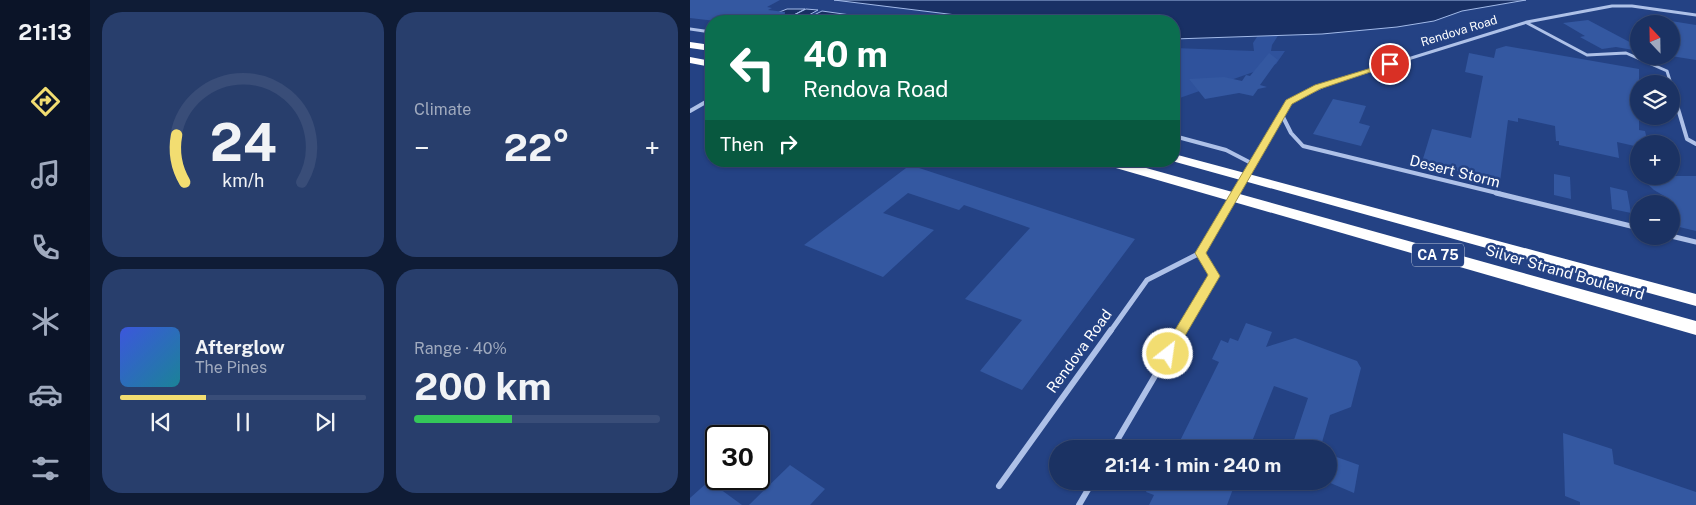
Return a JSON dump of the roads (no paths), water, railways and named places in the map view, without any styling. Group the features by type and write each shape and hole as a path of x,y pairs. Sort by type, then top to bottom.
{"highway":[{"path":"690,44 705,47"},
{"path":"690,60 705,63"},
{"name":"Silver Strand Boulevard","path":"1180,160 1696,300"},
{"name":"Silver Strand Boulevard","path":"1127,167 1696,328"}],"street":[{"name":"Rendova Road","path":"999,486 1147,280 1200,253 1289,102 1318,87 1527,22 1612,6 1632,6 1696,15"},
{"path":"1527,22 1587,55 1626,54 1667,71 1668,75"},
{"path":"690,29 705,31"},
{"path":"690,111 705,102"},
{"path":"1680,114 1688,139 1696,144"},
{"name":"Desert Storm","path":"1282,115 1290,133 1303,146 1630,226"},
{"path":"1180,138 1226,150 1253,164"},
{"path":"1680,238 1696,242"},
{"path":"1117,440 1214,276 1200,253"},
{"path":"1079,505 1088,490"}]}
